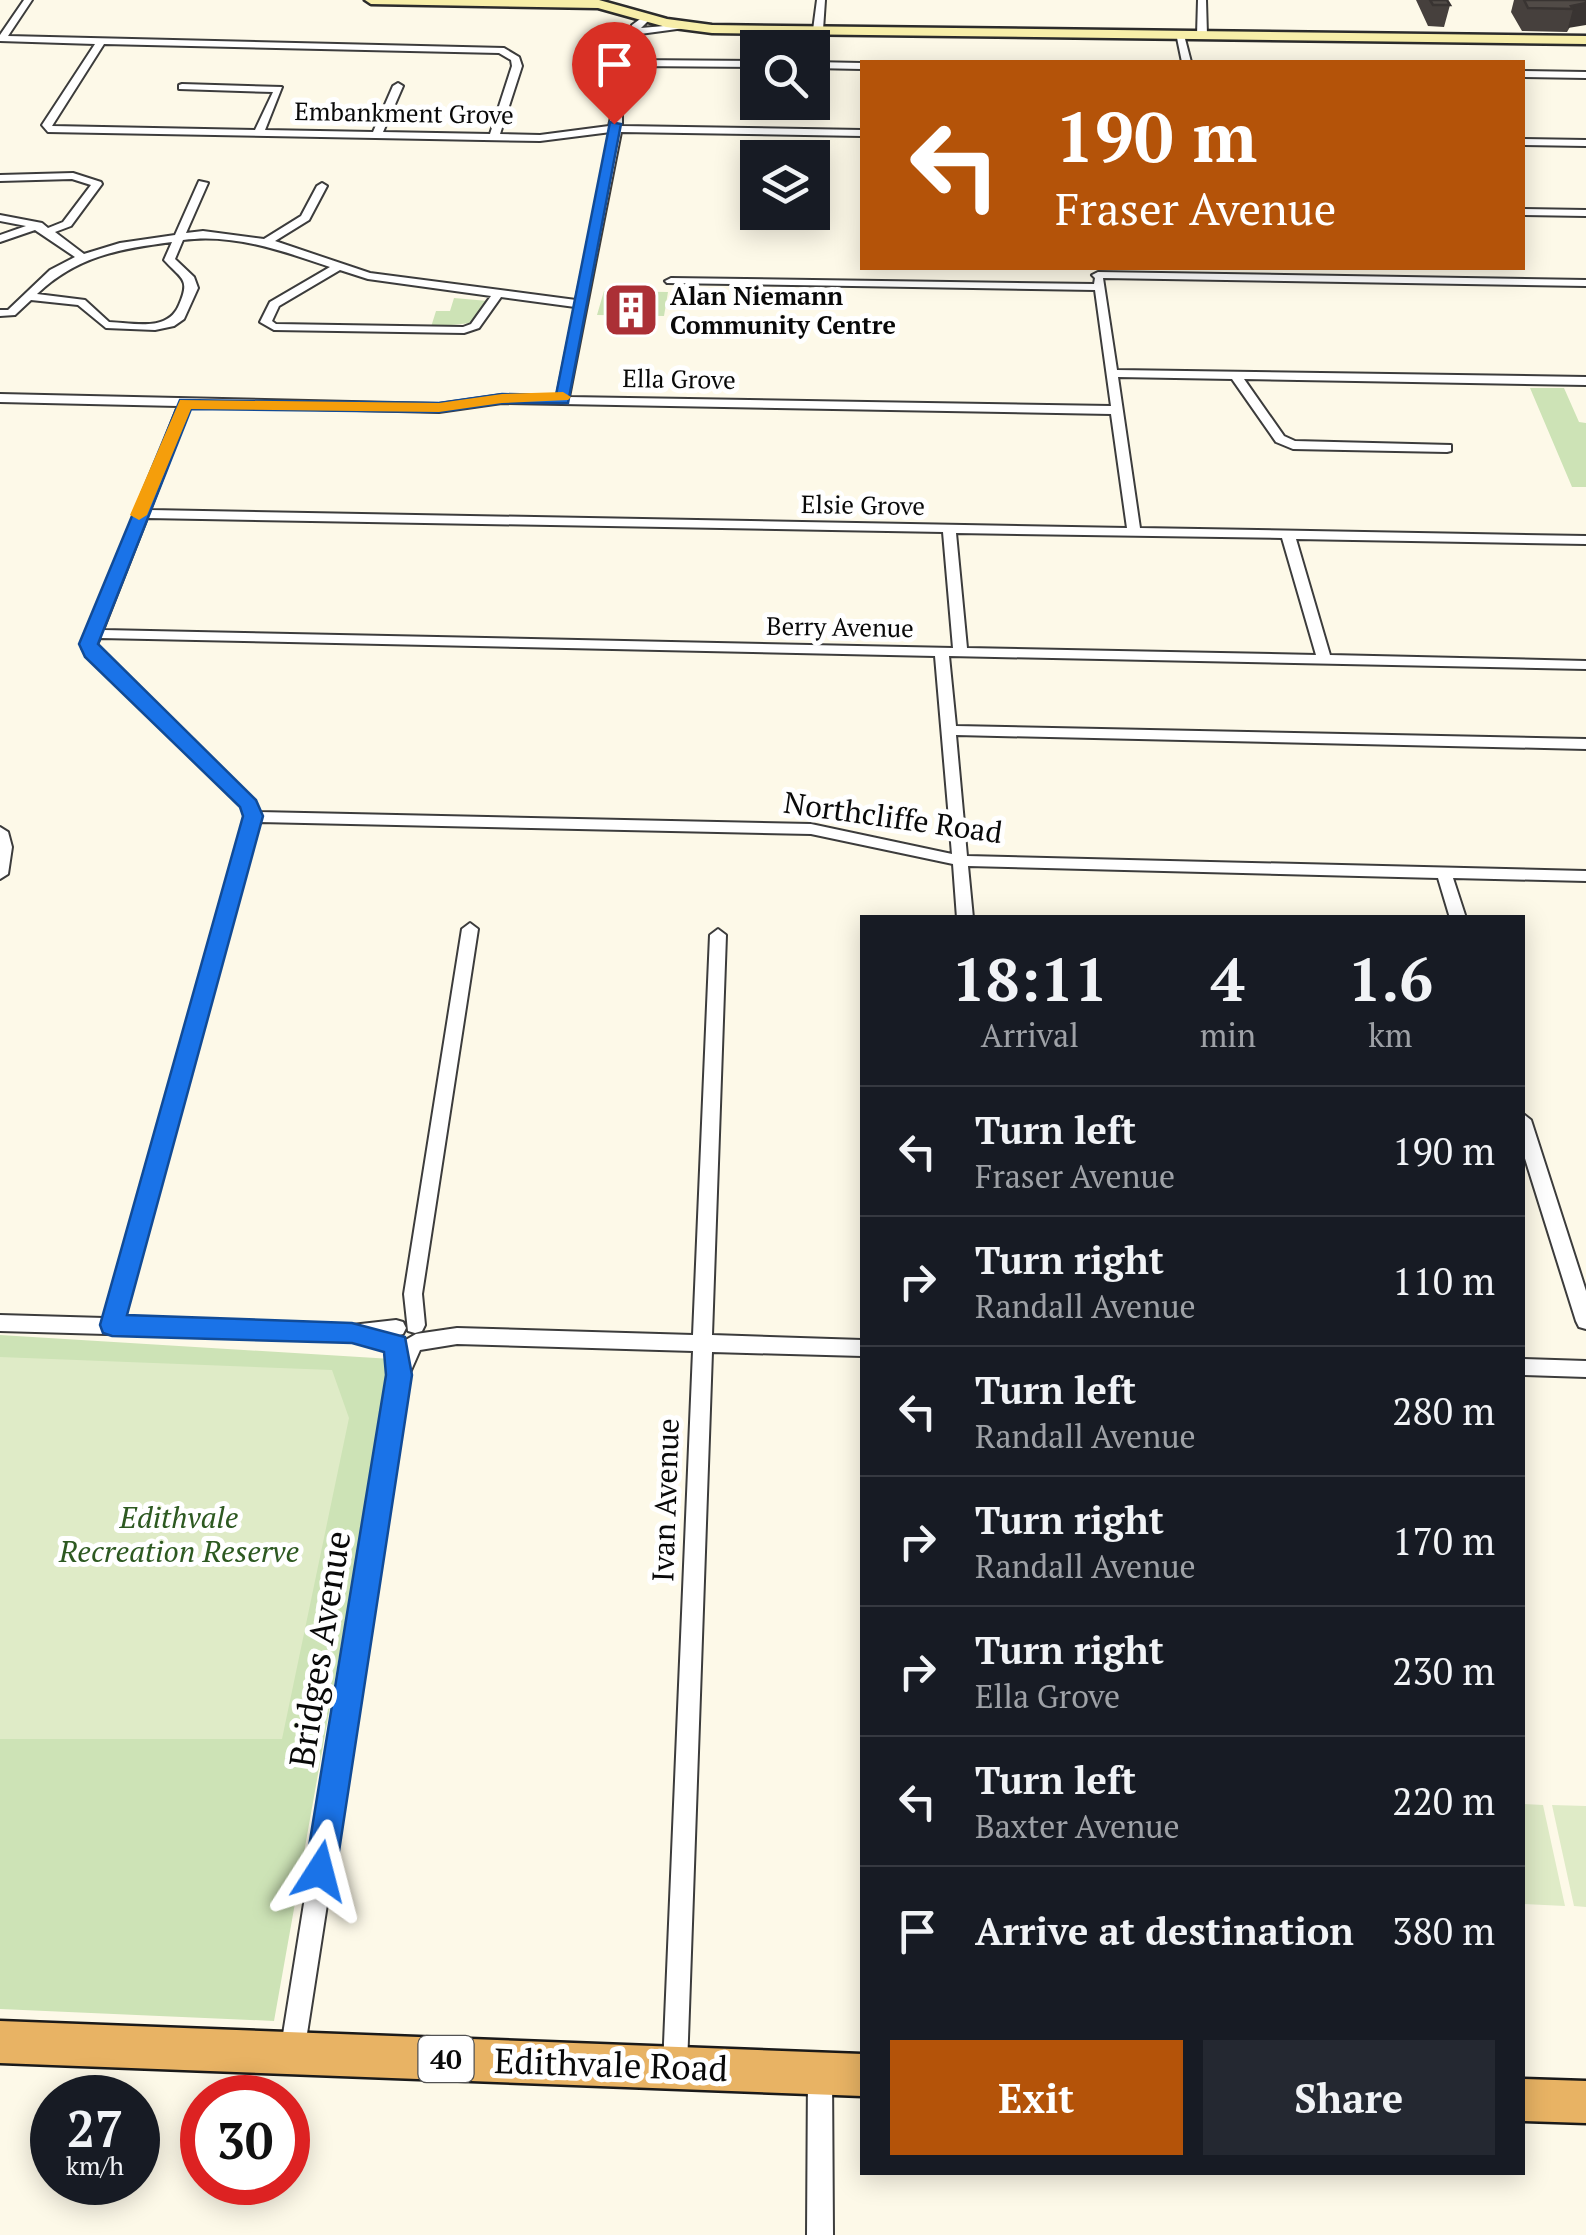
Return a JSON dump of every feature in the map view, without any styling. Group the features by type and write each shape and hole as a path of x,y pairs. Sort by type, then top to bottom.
{"highway":[{"name":"Edithvale Road","path":"0,2042 860,2074"},
{"path":"1525,2100 1586,2102"}],"main road":[{"path":"371,0 578,1 687,26 818,30"},
{"path":"830,30 1180,35 1206,31 1586,40"}],"street":[{"path":"28,0 2,39 501,50 516,60 517,66 494,137"},
{"path":"818,30 820,0"},
{"path":"1202,0 1206,31"},
{"path":"562,400 637,31 650,18"},
{"path":"637,31 687,26"},
{"path":"1180,35 1186,60"},
{"name":"Embankment Grove","path":"101,42 43,130 540,138 616,133 860,133"},
{"path":"631,63 740,64"},
{"path":"830,65 860,66"},
{"path":"1525,74 1586,76"},
{"path":"377,135 398,86"},
{"path":"182,87 279,88 258,134"},
{"path":"1525,142 1586,143"},
{"path":"0,178 74,176 97,184 68,224 0,240"},
{"path":"26,296 81,302 106,324 170,324 180,317 192,288 190,279 169,260 176,237 204,183"},
{"path":"266,242 306,218 322,186"},
{"path":"1525,212 1586,213"},
{"path":"0,218 24,219 82,258"},
{"path":"5,313 54,272 82,258 120,246 204,234 266,242 368,276 496,295 582,302"},
{"path":"337,267 274,304 266,322 274,327 464,330 475,326 496,295"},
{"path":"1098,277 1134,532"},
{"path":"671,281 1098,277 1586,282"},
{"path":"1112,373 1586,382"},
{"path":"1235,376 1280,439 1294,445 1447,448"},
{"name":"Ella Grove","path":"0,398 439,408 502,399 1117,410"},
{"path":"112,1325 253,816 249,805 88,646 185,404"},
{"name":"Elsie Grove","path":"139,514 1586,540"},
{"path":"948,529 960,652"},
{"path":"1288,535 1324,660"},
{"name":"Berry Avenue","path":"92,634 1586,665"},
{"path":"942,652 965,915"},
{"path":"950,730 1586,744"},
{"name":"Northcliffe Road","path":"253,816 810,829 961,861 1586,876"},
{"path":"0,832 4,855 0,874"},
{"path":"1444,872 1457,915"},
{"name":"Bridges Avenue","path":"292,2053 470,928"},
{"name":"Ivan Avenue","path":"674,2068 718,934"},
{"path":"1525,1129 1586,1321"},
{"path":"0,1324 860,1348"},
{"path":"1525,1367 1586,1368"},
{"path":"820,2073 820,2235"}],"green space":[{"path":"604,291 668,292 664,316 597,315"},
{"path":"454,298 488,301 471,323 431,327 436,311 450,311"},
{"path":"1530,388 1564,388 1579,422 1586,423 1586,487 1572,487"},
{"name":"Edithvale Recreation Reserve","path":"0,1335 392,1359 274,2021 0,2009"},
{"path":"0,1357 332,1370 349,1418 282,1739 0,1739"},
{"path":"1525,1804 1543,1805 1565,1906 1525,1904"},
{"path":"1552,1805 1586,1806 1586,1907 1574,1906"}],"building":[{"path":"1430,0 1447,0 1450,5 1433,5"},
{"path":"1524,0 1586,3 1571,6 1573,9 1528,8"}],"slow traffic":[{"path":"139,515 185,404 439,408 502,399 563,397"}],"place":[{"name":"Alan Niemann Community Centre","path":"631,310"}],"route":[{"path":"320,1871 399,1375 396,1344 352,1333 112,1325 253,816 249,805 92,653 88,644 185,404 439,408 502,399 562,400 614,124"}]}
